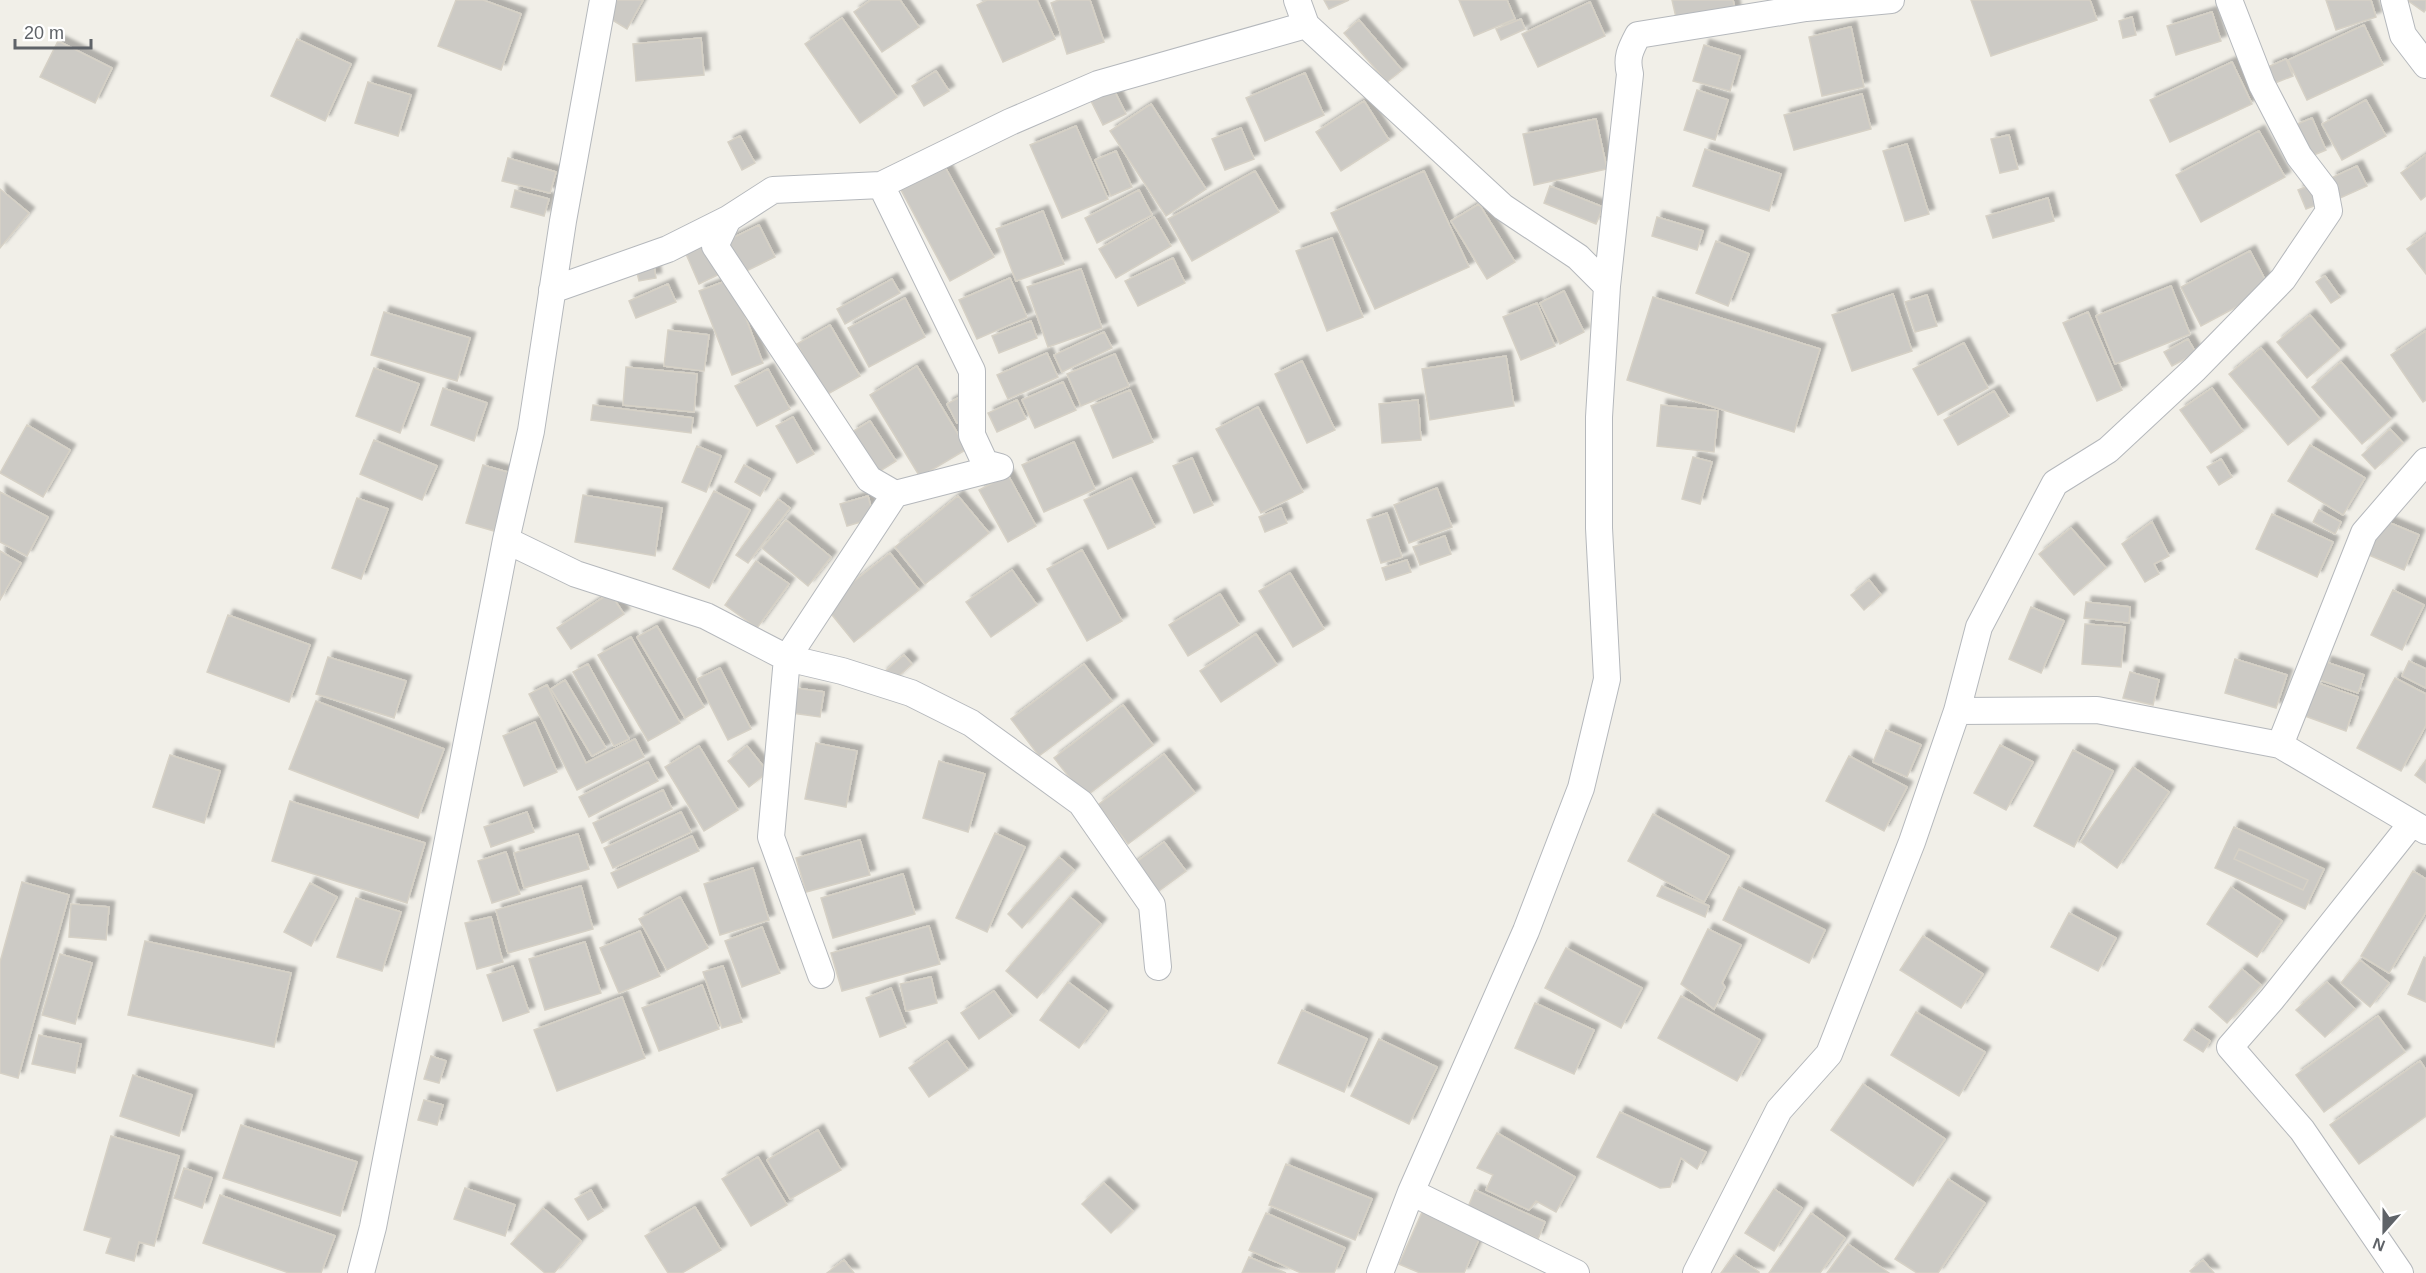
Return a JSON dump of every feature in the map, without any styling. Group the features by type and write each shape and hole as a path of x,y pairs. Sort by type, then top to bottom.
{"street":[{"path":"361,1273 373,1227 506,540 531,430 552,290 603,0"},
{"path":"1297,0 1306,25 1503,207 1578,257 1607,286"},
{"path":"1380,1273 1411,1192 1526,931 1581,788 1607,679 1599,528 1599,417 1607,286 1630,74 1627,62 1638,35 1806,8 1891,0"},
{"path":"1696,1273 1779,1110 1829,1054 1912,842 1957,711 1979,627 2055,483 2108,450 2195,369 2283,279 2329,211 2325,190 2299,156 2262,85 2229,0"},
{"path":"2394,0 2403,35 2426,65"},
{"path":"552,290 668,249 728,219 773,190 881,185 1011,122 1098,84 1306,25"},
{"path":"821,975 771,837 788,658 895,494 1000,467 985,463 972,435 972,371 881,185"},
{"path":"728,219 715,246 869,479 895,494"},
{"path":"2280,745 2364,533 2426,462"},
{"path":"506,540 576,574 706,616 788,658 842,671 912,693 971,723 1081,803 1152,905 1158,967"},
{"path":"1957,711 2097,710 2280,745 2419,827 2230,1047 2302,1130 2400,1273"},
{"path":"1411,1192 1576,1273"}],"building":[{"path":"456,0 483,0 521,14 501,70 438,46"},
{"path":"612,0 643,0 627,29 604,15"},
{"path":"871,0 900,0 919,27 882,52 854,12"},
{"path":"987,0 1037,0 1055,39 1003,62 977,5"},
{"path":"1059,0 1090,0 1104,42 1067,54 1051,3"},
{"path":"1324,0 1349,0 1329,9"},
{"path":"1459,0 1507,0 1515,19 1474,36"},
{"path":"1672,0 1733,0 1736,14 1678,26"},
{"path":"1971,0 2090,0 2097,20 1991,56"},
{"path":"2326,0 2371,0 2376,17 2336,30"},
{"path":"2407,0 2426,0 2426,9 2424,12"},
{"path":"1590,2 1605,36 1538,67 1522,34"},
{"path":"2212,12 2221,41 2176,55 2167,26"},
{"path":"2132,17 2136,35 2123,38 2119,21"},
{"path":"842,18 897,97 860,123 805,44"},
{"path":"1521,19 1525,29 1501,40 1496,29"},
{"path":"1359,20 1402,70 1387,82 1344,33"},
{"path":"2364,25 2383,65 2307,100 2288,60"},
{"path":"1851,27 1864,87 1822,96 1809,37"},
{"path":"701,38 704,75 636,81 633,44"},
{"path":"297,39 351,64 325,121 271,96"},
{"path":"58,41 112,68 95,103 40,77"},
{"path":"1704,45 1740,56 1730,91 1693,81"},
{"path":"2286,59 2293,76 2275,83 2268,67"},
{"path":"2232,62 2252,104 2170,142 2150,100"},
{"path":"936,71 949,91 924,106 912,86"},
{"path":"1305,73 1324,115 1265,141 1246,98"},
{"path":"368,82 411,95 398,136 355,123"},
{"path":"1111,84 1126,114 1103,125 1088,95"},
{"path":"1697,90 1728,100 1715,140 1684,130"},
{"path":"1862,94 1871,129 1794,150 1784,115"},
{"path":"2366,100 2386,136 2342,160 2322,124"},
{"path":"1364,101 1389,140 1341,171 1316,132"},
{"path":"1151,104 1206,189 1166,216 1110,131"},
{"path":"2312,118 2326,150 2309,157 2295,125"},
{"path":"1596,119 1607,169 1534,185 1523,134"},
{"path":"1076,126 1108,199 1062,218 1030,145"},
{"path":"1241,128 1254,159 1225,170 1212,139"},
{"path":"2259,131 2285,177 2201,222 2176,175"},
{"path":"2009,135 2018,169 2000,173 1991,139"},
{"path":"740,136 755,163 742,170 728,142"},
{"path":"1907,144 1929,214 1905,221 1883,151"},
{"path":"1705,149 1781,174 1769,211 1693,186"},
{"path":"1116,151 1132,187 1111,196 1095,160"},
{"path":"2426,155 2426,196 2421,200 2401,173"},
{"path":"508,158 556,172 550,193 502,181"},
{"path":"944,165 994,257 950,281 900,188"},
{"path":"2357,166 2367,186 2340,198 2331,178"},
{"path":"1255,171 1279,212 1192,261 1168,219"},
{"path":"1424,171 1469,267 1375,309 1331,213"},
{"path":"2313,184 2321,203 2306,209 2298,190"},
{"path":"1550,186 1603,207 1596,224 1544,203"},
{"path":"0,189 29,213 0,248"},
{"path":"515,190 549,199 544,216 511,207"},
{"path":"1139,190 1152,215 1097,243 1085,218"},
{"path":"2048,198 2054,221 1993,238 1986,216"},
{"path":"1479,204 1515,262 1487,279 1451,221"},
{"path":"1043,211 1064,264 1016,281 996,229"},
{"path":"1154,217 1171,246 1116,278 1099,249"},
{"path":"1657,217 1703,231 1697,250 1652,236"},
{"path":"759,225 775,257 738,275 722,243"},
{"path":"2426,235 2426,274 2407,249"},
{"path":"1332,238 1363,317 1327,331 1296,251"},
{"path":"1716,241 1749,254 1728,306 1696,293"},
{"path":"709,244 722,273 699,284 686,254"},
{"path":"2250,251 2270,289 2201,326 2181,287"},
{"path":"1173,258 1185,283 1138,306 1125,281"},
{"path":"653,260 656,278 639,281 635,264"},
{"path":"1081,269 1102,328 1048,347 1027,287"},
{"path":"2325,276 2340,297 2331,303 2316,282"},
{"path":"1010,278 1027,317 977,339 959,300"},
{"path":"731,279 763,363 732,375 699,291"},
{"path":"892,279 900,293 845,324 837,309"},
{"path":"668,284 676,302 636,318 629,301"},
{"path":"2171,286 2190,334 2115,364 2096,316"},
{"path":"1564,291 1584,332 1560,344 1540,303"},
{"path":"1893,294 1912,351 1852,371 1832,315"},
{"path":"1927,295 1937,326 1915,332 1905,302"},
{"path":"1653,297 1820,349 1794,432 1627,380"},
{"path":"905,298 925,337 869,367 848,328"},
{"path":"1537,303 1555,346 1521,360 1503,317"},
{"path":"384,312 470,338 457,381 371,355"},
{"path":"2088,312 2122,390 2097,401 2063,323"},
{"path":"2310,315 2340,350 2307,378 2277,342"},
{"path":"1031,321 1037,338 999,353 992,336"},
{"path":"830,325 860,376 826,395 797,344"},
{"path":"668,330 709,335 704,371 664,366"},
{"path":"2426,331 2426,400 2423,402 2391,355"},
{"path":"1104,332 1112,348 1062,372 1054,355"},
{"path":"2188,339 2196,353 2172,366 2164,352"},
{"path":"1964,343 1988,388 1938,415 1913,369"},
{"path":"2261,348 2320,419 2288,445 2229,374"},
{"path":"1047,353 1058,377 1008,399 997,375"},
{"path":"1115,354 1129,386 1081,406 1067,374"},
{"path":"1506,356 1514,406 1430,420 1422,369"},
{"path":"1302,361 1335,430 1307,443 1275,374"},
{"path":"2341,362 2391,419 2362,444 2312,387"},
{"path":"917,366 967,449 920,477 870,395"},
{"path":"626,367 697,374 694,412 623,405"},
{"path":"374,368 419,384 400,433 356,416"},
{"path":"768,369 790,409 757,426 735,386"},
{"path":"1063,382 1076,410 1035,428 1022,400"},
{"path":"443,388 487,403 474,441 431,425"},
{"path":"2212,388 2243,431 2211,453 2180,410"},
{"path":"1130,390 1153,442 1113,458 1091,406"},
{"path":"1994,391 2009,416 1958,445 1944,420"},
{"path":"958,398 969,416 957,423 947,404"},
{"path":"1017,400 1026,419 997,432 988,413"},
{"path":"1418,400 1421,440 1382,443 1379,404"},
{"path":"593,405 693,418 691,433 591,420"},
{"path":"1661,405 1718,411 1714,452 1657,446"},
{"path":"1258,407 1303,492 1261,513 1216,429"},
{"path":"793,417 814,454 797,463 776,426"},
{"path":"870,421 896,461 877,473 852,432"},
{"path":"27,425 70,450 43,497 0,473"},
{"path":"2390,429 2403,443 2375,469 2362,455"},
{"path":"374,440 437,466 422,500 360,474"},
{"path":"1074,442 1095,489 1044,512 1022,465"},
{"path":"2310,445 2365,478 2343,515 2288,481"},
{"path":"697,446 721,456 706,492 682,482"},
{"path":"1693,457 1712,462 1700,504 1682,499"},
{"path":"1192,458 1213,505 1194,513 1173,466"},
{"path":"2221,459 2232,477 2219,485 2207,467"},
{"path":"483,465 511,473 494,531 466,523"},
{"path":"744,465 770,479 760,496 735,482"},
{"path":"1008,475 1036,526 1008,542 979,490"},
{"path":"1131,478 1155,527 1108,549 1084,500"},
{"path":"1437,488 1452,527 1409,543 1394,505"},
{"path":"714,491 750,510 709,588 673,569"},
{"path":"0,492 48,517 27,556 0,542"},
{"path":"583,495 662,508 655,556 575,542"},
{"path":"868,496 874,518 847,526 840,504"},
{"path":"958,496 989,533 925,584 895,547"},
{"path":"357,498 388,509 361,579 332,568"},
{"path":"778,499 790,508 748,563 736,555"},
{"path":"1281,508 1287,523 1265,532 1259,517"},
{"path":"2319,510 2341,522 2335,534 2313,522"},
{"path":"1387,513 1402,557 1381,563 1367,520"},
{"path":"2272,514 2333,542 2317,577 2256,549"},
{"path":"786,520 831,557 808,586 762,548"},
{"path":"2383,520 2419,535 2404,570 2369,555"},
{"path":"2152,522 2169,556 2154,564 2159,574 2145,582 2122,544"},
{"path":"2071,528 2106,568 2074,595 2039,554"},
{"path":"1445,536 1451,554 1420,565 1413,547"},
{"path":"1082,550 1122,621 1087,641 1047,569"},
{"path":"0,551 21,563 0,600"},
{"path":"890,553 919,590 854,642 824,605"},
{"path":"1407,560 1411,572 1386,580 1382,568"},
{"path":"756,561 789,584 757,628 725,605"},
{"path":"1012,570 1037,605 991,637 966,602"},
{"path":"1290,573 1324,629 1293,647 1259,591"},
{"path":"1869,580 1881,595 1864,610 1851,595"},
{"path":"2393,590 2424,605 2402,650 2371,635"},
{"path":"610,593 624,614 571,649 557,628"},
{"path":"1220,594 1239,625 1188,656 1169,625"},
{"path":"2086,602 2130,607 2129,623 2084,618"},
{"path":"2031,607 2064,621 2041,673 2009,659"},
{"path":"228,615 310,645 289,702 207,672"},
{"path":"2085,624 2125,627 2121,667 2082,664"},
{"path":"657,626 704,707 685,718 637,637"},
{"path":"1256,634 1277,665 1221,702 1200,671"},
{"path":"631,637 680,723 648,741 598,655"},
{"path":"904,655 912,664 890,684 882,674"},
{"path":"328,657 406,681 394,718 316,694"},
{"path":"2235,659 2287,675 2276,708 2225,693"},
{"path":"2409,661 2426,669 2426,688 2402,676"},
{"path":"2326,662 2364,675 2358,693 2320,680"},
{"path":"588,664 629,739 614,746 573,672"},
{"path":"1084,664 1112,701 1039,756 1011,719"},
{"path":"720,668 751,729 728,740 697,679"},
{"path":"2130,672 2159,680 2153,705 2123,698"},
{"path":"2395,678 2426,694 2426,725 2401,771 2357,748"},
{"path":"565,680 606,748 592,756 551,689"},
{"path":"2318,683 2358,697 2346,731 2305,716"},
{"path":"547,685 586,763 635,739 644,757 577,790 529,694"},
{"path":"796,688 824,692 820,717 792,713"},
{"path":"316,701 444,749 418,818 289,769"},
{"path":"1123,705 1153,745 1085,797 1054,758"},
{"path":"535,722 557,772 524,786 503,736"},
{"path":"1886,730 1921,745 1907,777 1873,762"},
{"path":"816,743 857,751 846,807 805,799"},
{"path":"2000,745 2033,762 2006,810 1974,793"},
{"path":"699,746 738,810 704,831 665,767"},
{"path":"747,746 768,772 749,787 728,761"},
{"path":"2073,750 2113,771 2074,847 2034,826"},
{"path":"1164,754 1195,793 1128,844 1098,805"},
{"path":"170,755 220,771 204,823 153,807"},
{"path":"1849,756 1907,787 1884,831 1826,801"},
{"path":"2426,760 2426,783 2415,775"},
{"path":"939,761 985,774 968,832 923,818"},
{"path":"648,762 658,781 589,817 579,797"},
{"path":"2133,767 2169,792 2117,868 2081,842"},
{"path":"663,790 672,809 602,843 593,823"},
{"path":"290,801 425,843 407,903 272,861"},
{"path":"527,812 534,832 491,847 484,827"},
{"path":"681,812 691,832 613,868 604,848"},
{"path":"1653,814 1729,856 1704,902 1628,861"},
{"path":"2234,827 2324,869 2305,909 2215,868","holes":["2239,849 2308,880 2303,890 2234,859"]},
{"path":"995,833 1025,847 987,932 956,918"},
{"path":"578,834 589,869 524,888 514,853"},
{"path":"692,836 699,851 618,888 611,873"},
{"path":"860,840 870,875 806,892 796,858"},
{"path":"1164,842 1186,871 1152,896 1131,866"},
{"path":"2239,849 2308,880 2303,890 2234,859"},
{"path":"506,852 520,894 492,903 478,861"},
{"path":"1059,857 1074,870 1022,928 1008,914"},
{"path":"753,868 769,920 720,935 704,884"},
{"path":"2413,871 2426,879 2426,912 2389,973 2361,956"},
{"path":"903,874 915,914 833,938 821,898"},
{"path":"22,882 69,895 18,1078 0,1073 0,962"},
{"path":"310,883 337,897 311,946 284,932"},
{"path":"581,886 593,929 508,953 496,910"},
{"path":"1662,886 1709,906 1705,917 1657,896"},
{"path":"1739,887 1825,930 1809,963 1723,920"},
{"path":"2231,887 2282,921 2257,957 2207,924"},
{"path":"680,897 708,948 667,970 639,919"},
{"path":"1070,897 1101,924 1037,998 1006,971"},
{"path":"356,898 401,912 382,971 337,957"},
{"path":"71,904 109,907 106,940 69,937"},
{"path":"2069,913 2116,938 2098,971 2051,947"},
{"path":"491,917 503,962 477,969 465,923"},
{"path":"929,926 940,964 842,991 831,953"},
{"path":"762,927 780,973 742,987 725,941"},
{"path":"1708,929 1741,945 1722,983 1725,987 1714,1009 1681,984"},
{"path":"640,931 660,976 619,993 600,948"},
{"path":"1923,936 1983,974 1961,1008 1900,970"},
{"path":"145,941 291,973 274,1047 128,1015"},
{"path":"585,942 601,993 545,1010 529,959"},
{"path":"1566,948 1642,988 1621,1028 1545,988"},
{"path":"60,954 92,963 75,1024 42,1015"},
{"path":"2424,957 2426,958 2426,1002 2408,994"},
{"path":"2360,960 2389,983 2370,1007 2341,983"},
{"path":"513,966 529,1012 503,1021 487,975"},
{"path":"723,966 742,1022 722,1028 703,972"},
{"path":"2242,969 2261,985 2227,1023 2209,1007"},
{"path":"931,977 937,1003 906,1011 900,984"},
{"path":"1068,982 1107,1011 1079,1048 1040,1020"},
{"path":"2327,982 2355,1009 2325,1037 2296,1010"},
{"path":"702,985 719,1029 659,1051 642,1008"},
{"path":"891,988 906,1027 880,1037 866,998"},
{"path":"994,991 1012,1016 979,1039 961,1013"},
{"path":"1681,996 1760,1040 1737,1081 1658,1038"},
{"path":"622,997 645,1058 557,1091 534,1030"},
{"path":"1535,1003 1594,1030 1574,1074 1515,1048"},
{"path":"1302,1010 1367,1039 1344,1092 1278,1063"},
{"path":"1916,1012 1985,1052 1959,1096 1891,1055"},
{"path":"2378,1016 2405,1052 2324,1112 2296,1075"},
{"path":"2192,1029 2210,1041 2203,1052 2184,1040"},
{"path":"39,1035 81,1044 75,1073 32,1064"},
{"path":"1379,1039 1437,1067 1409,1124 1351,1096"},
{"path":"947,1041 968,1070 929,1097 909,1068"},
{"path":"431,1056 446,1061 439,1083 424,1079"},
{"path":"2420,1061 2426,1070 2426,1116 2359,1164 2330,1125"},
{"path":"133,1075 192,1095 179,1136 120,1116"},
{"path":"1863,1084 1945,1139 1913,1186 1831,1130"},
{"path":"424,1100 443,1105 437,1125 418,1120"},
{"path":"1620,1112 1706,1152 1697,1169 1681,1158 1670,1187 1660,1188 1597,1157"},
{"path":"241,1125 357,1162 340,1216 223,1178"},
{"path":"818,1130 841,1170 790,1199 767,1160"},
{"path":"1497,1133 1575,1177 1556,1212 1536,1201 1529,1210 1486,1190 1493,1175 1477,1168"},
{"path":"111,1136 179,1156 154,1246 139,1242 134,1261 106,1253 111,1238 84,1230"},
{"path":"758,1157 787,1205 751,1226 722,1179"},
{"path":"1286,1164 1372,1199 1355,1240 1269,1205"},
{"path":"184,1168 212,1178 202,1208 174,1198"},
{"path":"1948,1179 1985,1203 1938,1273 1917,1273 1895,1259"},
{"path":"1104,1183 1133,1211 1111,1233 1082,1204"},
{"path":"465,1188 515,1205 505,1236 454,1219"},
{"path":"1774,1189 1802,1208 1774,1251 1745,1233"},
{"path":"591,1190 603,1211 588,1220 575,1199"},
{"path":"1475,1190 1545,1222 1538,1239 1468,1207"},
{"path":"220,1195 335,1236 321,1273 289,1273 203,1243"},
{"path":"695,1207 721,1250 682,1273 668,1273 645,1236"},
{"path":"543,1208 581,1241 554,1273 545,1273 511,1244"},
{"path":"1423,1210 1481,1235 1464,1273 1420,1273 1399,1264"},
{"path":"1266,1213 1345,1248 1334,1273 1301,1273 1249,1250"},
{"path":"1811,1213 1845,1238 1820,1273 1769,1273"},
{"path":"1848,1244 1889,1273 1827,1273"},
{"path":"1734,1255 1759,1272 1759,1273 1721,1273"},
{"path":"1249,1257 1286,1273 1242,1273"},
{"path":"844,1260 854,1273 827,1273"},
{"path":"2203,1260 2214,1273 2192,1273 2190,1271"}]}
